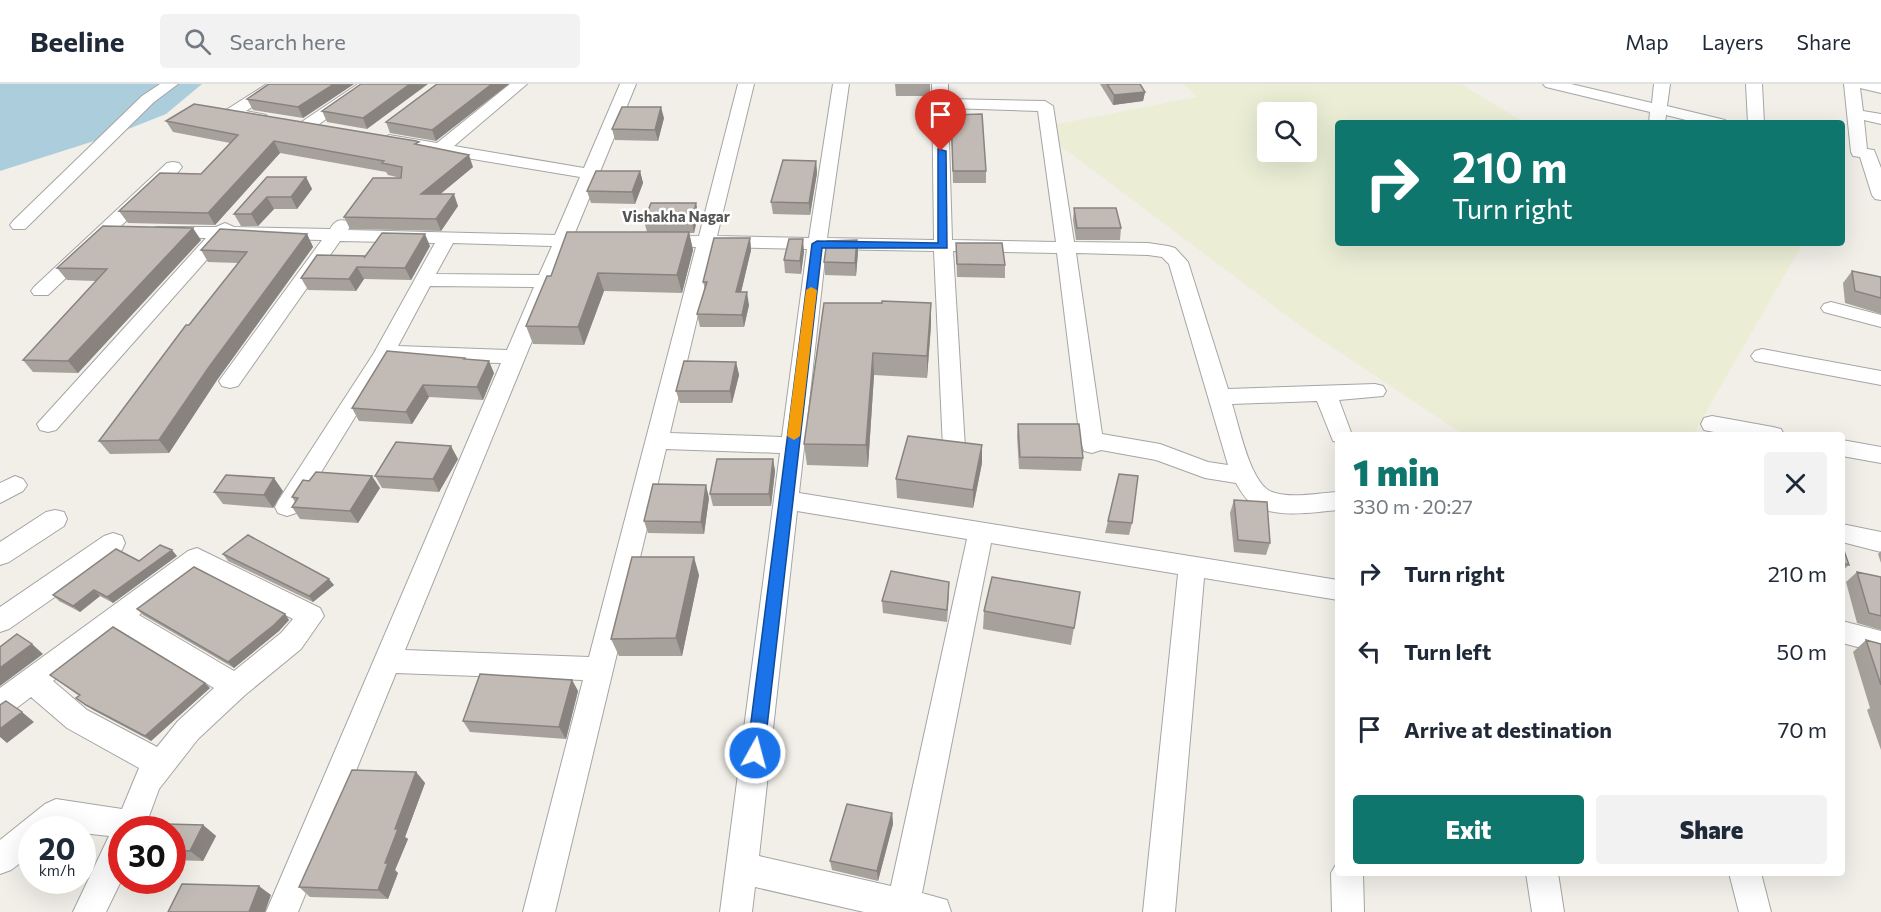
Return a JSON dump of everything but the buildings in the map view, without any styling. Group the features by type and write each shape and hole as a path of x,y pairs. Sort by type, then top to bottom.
{"street":[{"path":"19,225 148,99 170,84"},
{"path":"279,84 226,112 328,129"},
{"path":"306,126 368,84"},
{"path":"441,148 519,84"},
{"path":"282,912 628,84"},
{"path":"539,912 746,84"},
{"path":"736,912 817,244 841,84"},
{"path":"940,84 943,246 954,448"},
{"path":"1551,84 1658,116 1693,120"},
{"path":"1658,116 1662,84"},
{"path":"1754,84 1756,120"},
{"path":"1852,84 1863,153 1881,195"},
{"path":"1862,84 1881,88"},
{"path":"940,103 1045,106 1091,443 1160,452 1205,470 1243,476"},
{"path":"1855,114 1881,119"},
{"path":"388,123 371,137 591,174"},
{"path":"41,291 103,230 173,167"},
{"path":"230,381 355,206"},
{"path":"48,424 236,216"},
{"path":"103,230 127,230"},
{"path":"151,231 618,241"},
{"path":"287,507 384,353 446,239"},
{"path":"640,241 1148,249 1168,252 1178,262 1243,476 1262,498 1280,502 1335,501"},
{"path":"422,280 546,281"},
{"path":"1831,308 1881,321"},
{"path":"384,353 514,357"},
{"path":"1762,356 1881,378"},
{"path":"1219,397 1375,392"},
{"path":"1325,393 1340,432"},
{"path":"1712,424 1756,432"},
{"path":"657,441 793,445"},
{"path":"1845,449 1881,455"},
{"path":"786,500 1335,590"},
{"path":"0,555 55,519"},
{"path":"903,905 981,532"},
{"path":"1845,534 1881,542"},
{"path":"0,621 113,543"},
{"path":"0,704 197,558 311,616 291,641 235,686 188,730 147,781 134,816"},
{"path":"1160,912 1192,566"},
{"path":"118,616 235,686"},
{"path":"1845,633 1881,642"},
{"path":"387,661 600,669"},
{"path":"32,680 77,719 161,764"},
{"path":"0,859 18,845"},
{"path":"741,868 935,912"},
{"path":"89,912 108,872"},
{"path":"1347,876 1348,912"},
{"path":"1542,876 1548,912"},
{"path":"1746,876 1755,912"}],"green space":[{"path":"1184,84 1461,84 1520,120 1335,120 1335,246 1801,246 1695,432 1459,432 1306,330 1037,128 1197,97"}],"water":[{"path":"0,84 202,84 166,114 113,135 0,171"}],"slow traffic":[{"path":"794,436 811,290"}],"district":[{"name":"Vishakha Nagar","path":"676,217"}],"route":[{"path":"755,753 817,244 943,246 941,151"}]}
